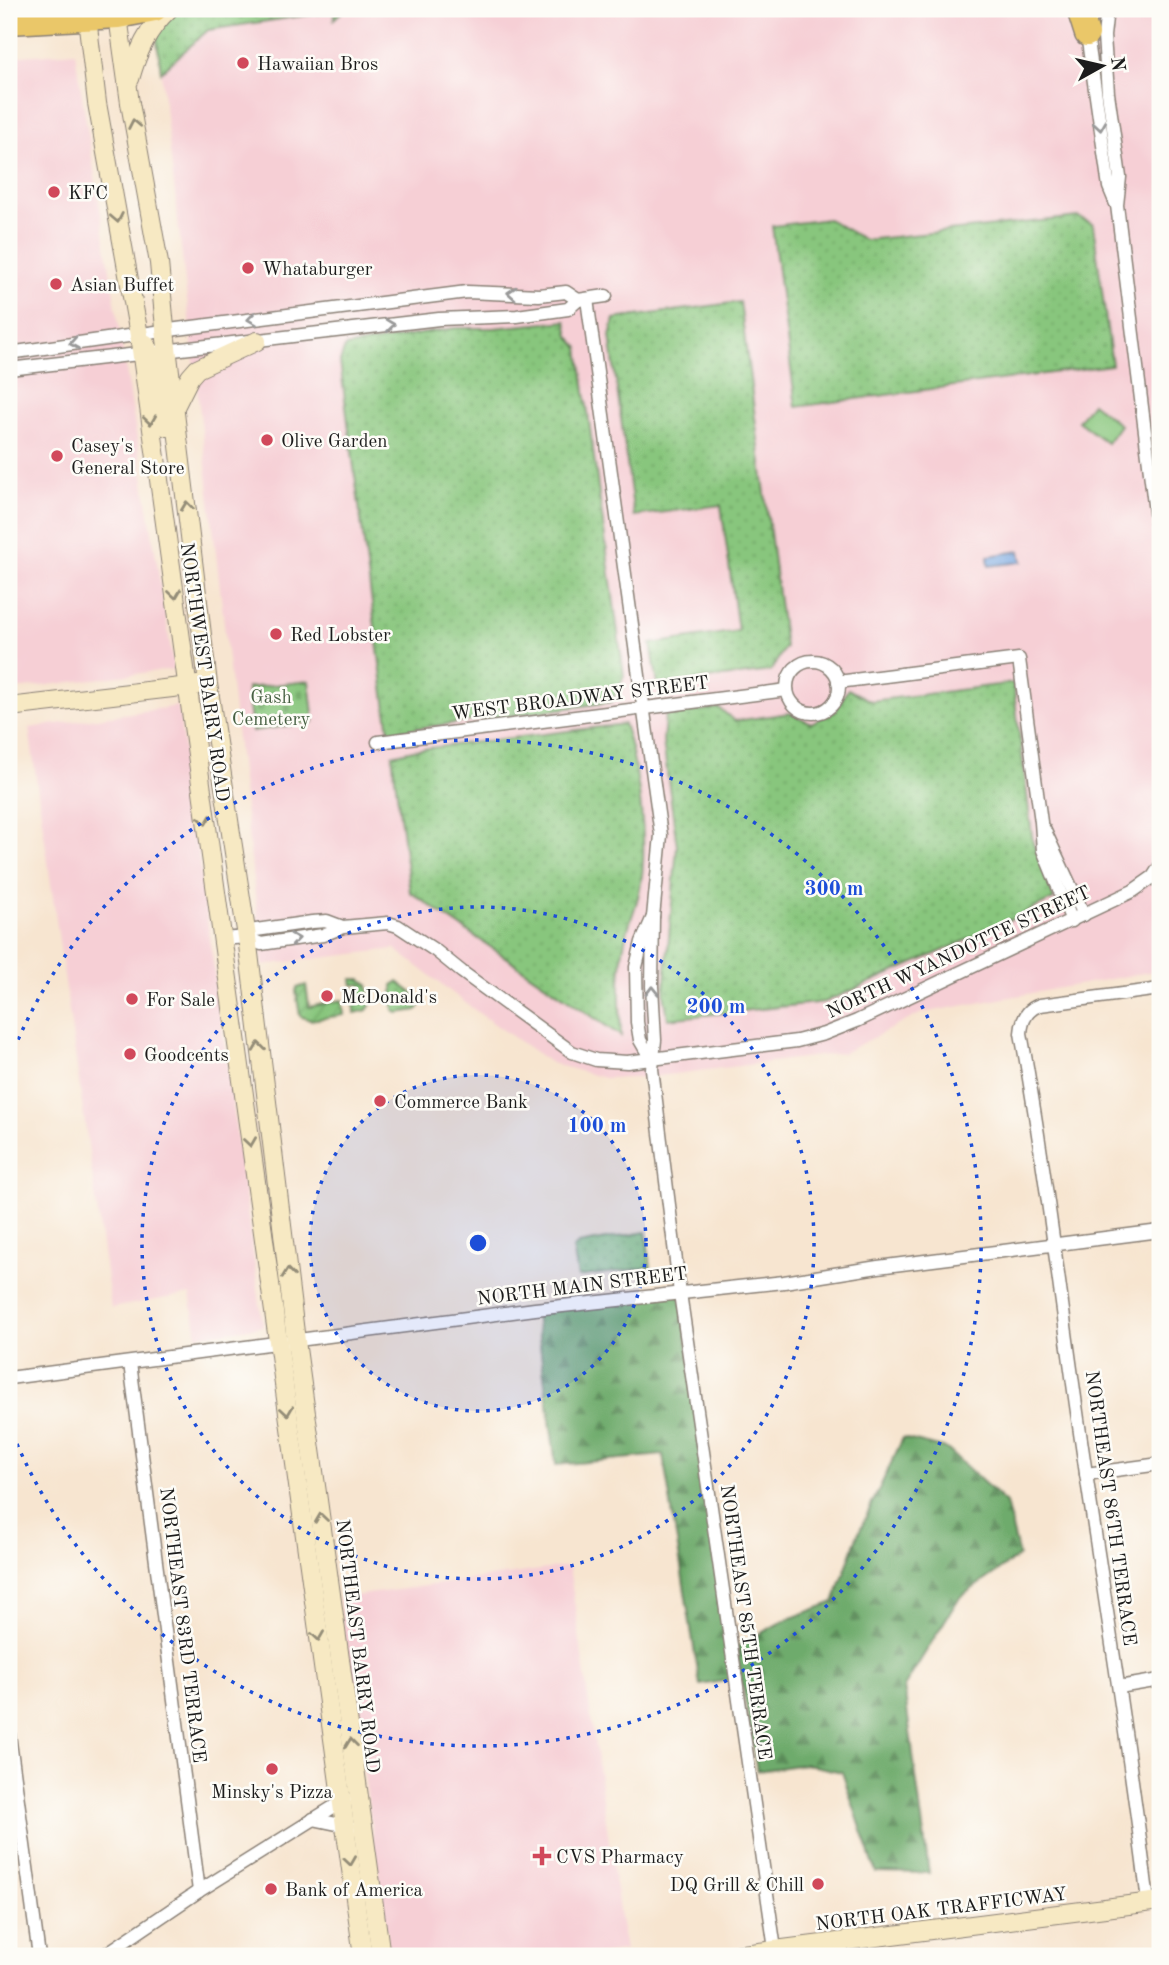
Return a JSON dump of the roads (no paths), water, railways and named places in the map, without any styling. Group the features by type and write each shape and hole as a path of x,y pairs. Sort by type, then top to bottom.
{"highway":[{"path":"9,22 155,9"},
{"path":"1079,9 1095,35"}],"main road":[{"path":"128,86 145,36 169,9"},
{"name":"NORTHWEST BARRY ROAD","path":"117,12 159,264 152,344 175,407 208,684 247,937 296,1341"},
{"name":"NORTHWEST BARRY ROAD","path":"87,14 95,89 152,344 188,686 278,1343"},
{"path":"175,407 197,369 257,341"},
{"path":"152,344 171,446 183,469"},
{"path":"9,707 208,684"},
{"name":"NORTHEAST BARRY ROAD","path":"296,1341 349,1797 345,1825 363,1956"},
{"name":"NORTHEAST BARRY ROAD","path":"278,1343 349,1797 363,1832 381,1956"},
{"name":"NORTH OAK TRAFFICWAY","path":"727,1956 775,1953 1154,1902"}],"street":[{"path":"1093,9 1109,187 1117,205 1160,552"},
{"path":"1095,35 1107,9"},
{"path":"9,369 320,310 467,292 539,295 566,292 583,300"},
{"path":"9,353 257,341 439,319 530,314 568,309 583,300 606,296"},
{"name":"NORTHEAST 85TH TERRACE","path":"583,300 645,709 661,835 653,917 652,986 655,1040 651,1059 680,1293 775,1953"},
{"path":"838,682 1019,659 1043,850 1078,918"},
{"path":"809,661 825,664 834,671 838,682 834,702 817,713 797,708 787,690 790,673 798,665 809,661"},
{"name":"WEST BROADWAY STREET","path":"378,742 787,690"},
{"name":"NORTH WYANDOTTE STREET","path":"222,939 247,937 261,944 323,935 343,927 387,923 398,926 572,1052 596,1060 626,1062 797,1041 824,1034 1133,891 1153,877 1160,866"},
{"name":"NORTHEAST 86TH TERRACE","path":"1154,1902 1086,1474 1037,1122 1021,1033 1026,1015 1032,1007 1160,989"},
{"name":"NORTH MAIN STREET","path":"9,1378 784,1282 878,1267 1160,1231"},
{"name":"NORTHEAST 83RD TERRACE","path":"130,1363 199,1891"},
{"path":"1086,1474 1160,1464"},
{"path":"1119,1687 1160,1680"},
{"path":"9,1734 39,1956"},
{"path":"103,1956 199,1891 349,1797"},
{"path":"313,1819 345,1825 363,1832"}],"water":[{"path":"1020,551 1022,562 989,566 988,556"}],"place":[{"name":"Hawaiian Bros","path":"243,63"},
{"name":"KFC","path":"54,192"},
{"name":"Whataburger","path":"248,268"},
{"name":"Asian Buffet","path":"56,284"},
{"name":"Olive Garden","path":"267,440"},
{"name":"Casey's General Store","path":"57,456"},
{"name":"Red Lobster","path":"276,634"},
{"name":"McDonald's","path":"327,996"},
{"name":"For Sale","path":"132,999"},
{"name":"Goodcents","path":"130,1054"},
{"name":"Commerce Bank","path":"380,1101"},
{"name":"Minsky's Pizza","path":"272,1769"},
{"name":"CVS Pharmacy","path":"542,1856"},
{"name":"DQ Grill & Chill","path":"818,1884"},
{"name":"Bank of America","path":"271,1889"}],"park label":[{"name":"Gash Cemetery","path":"271,707"}]}
